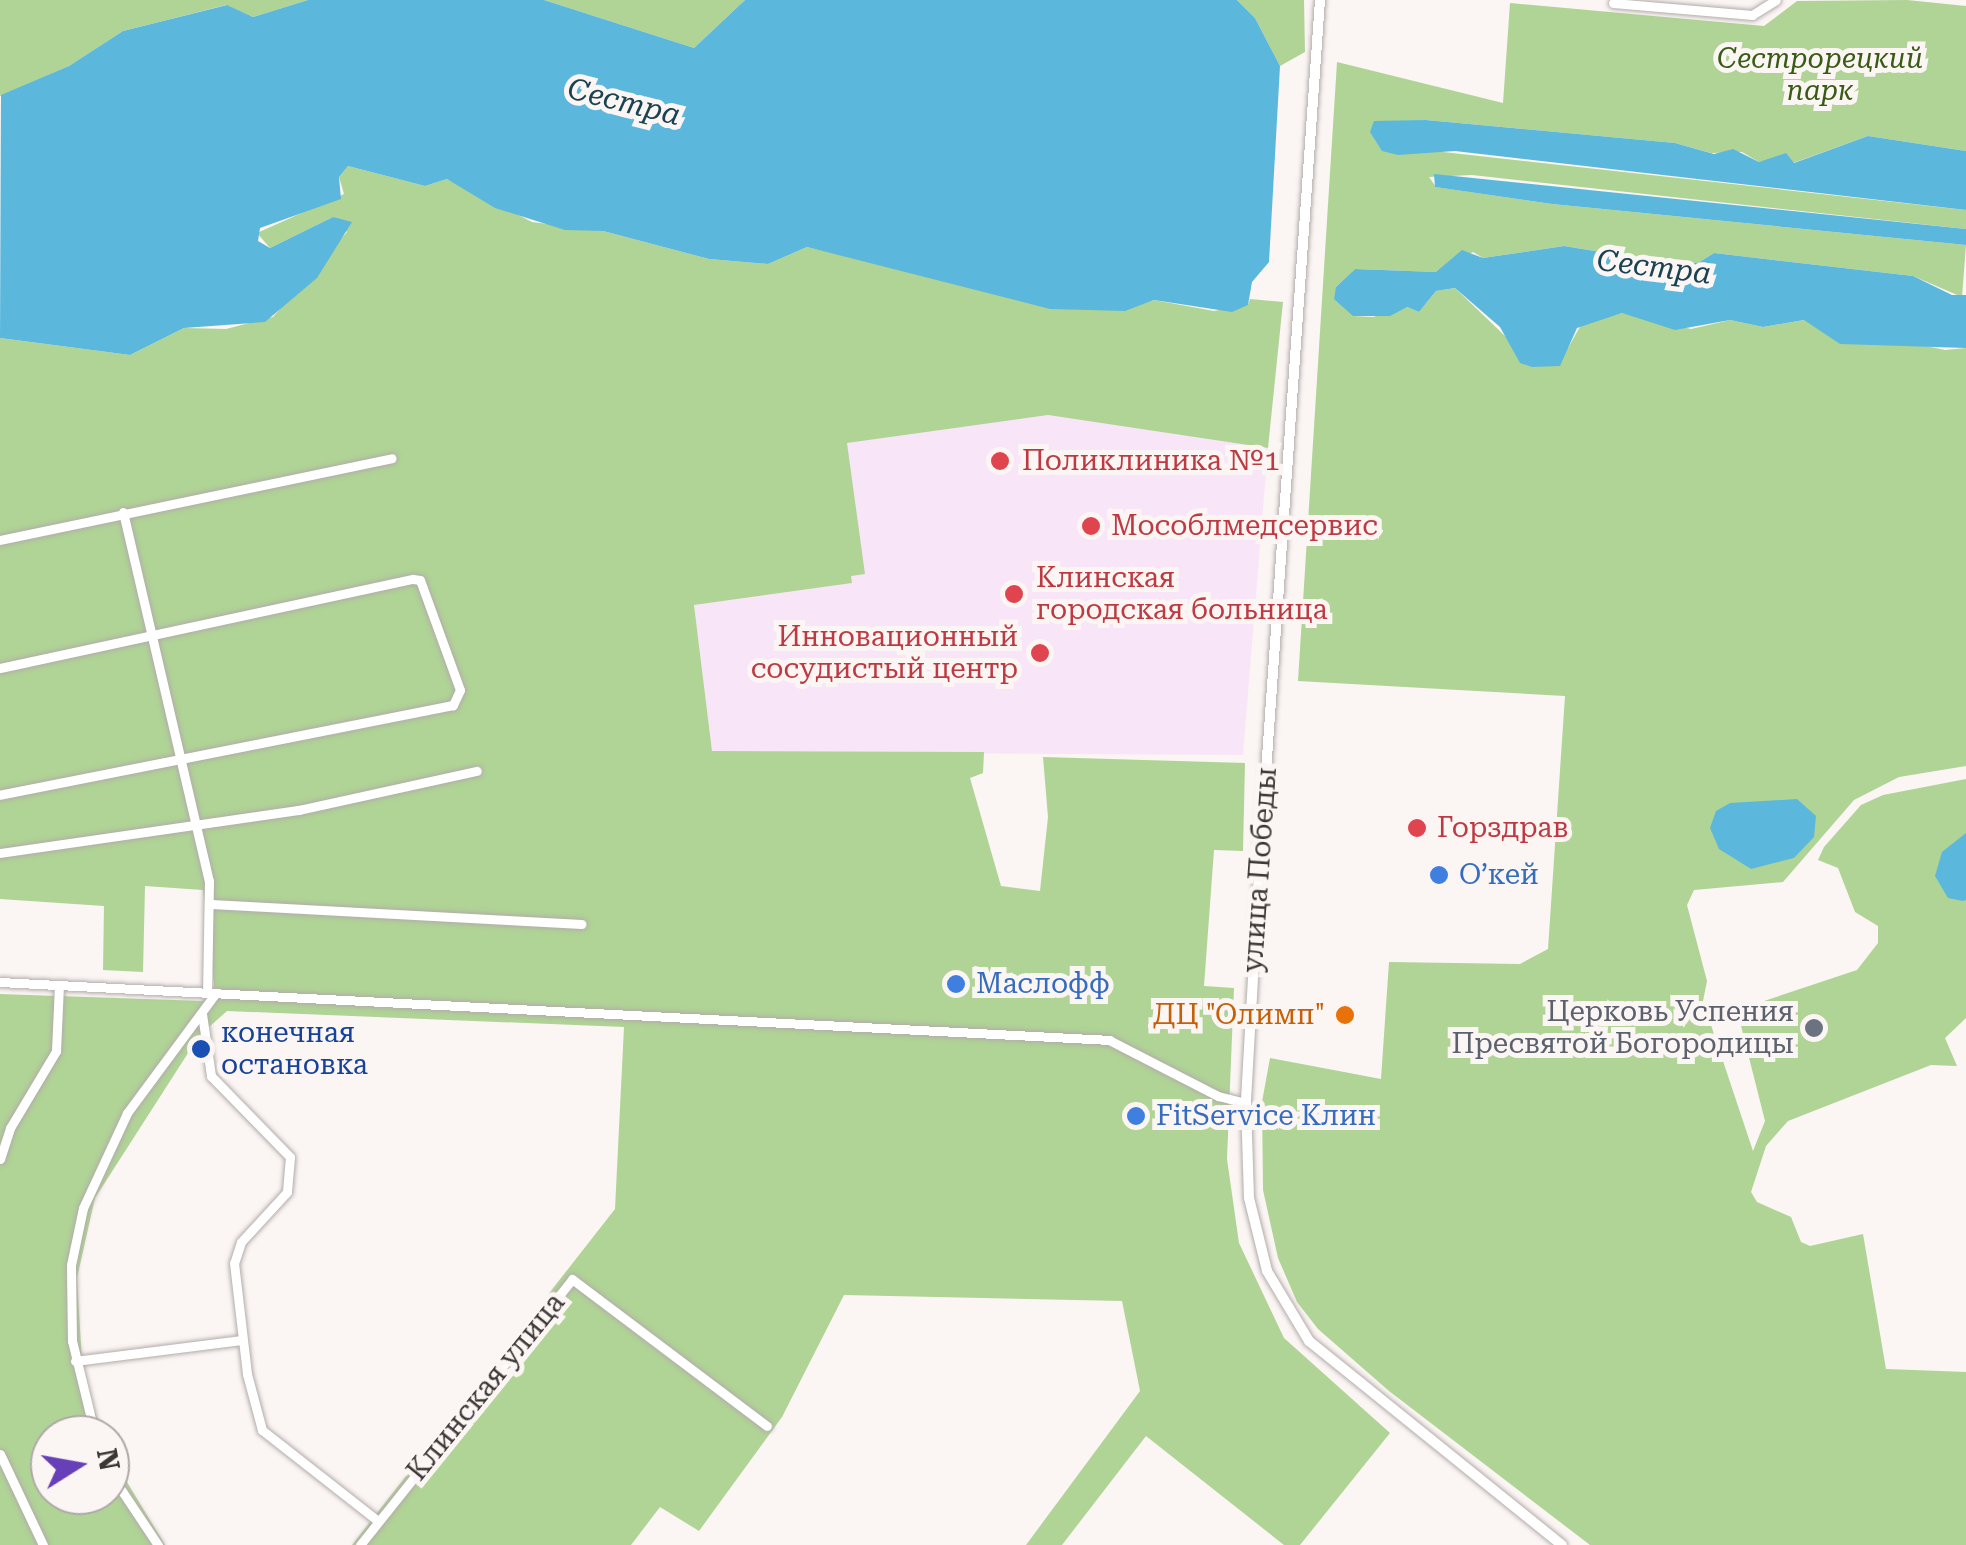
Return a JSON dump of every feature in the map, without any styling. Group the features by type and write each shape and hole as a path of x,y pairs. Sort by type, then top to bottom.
{"street":[{"name":"улица Победы","path":"1320,0 1246,1103 1254,1232 1296,1325 1356,1384 1562,1545"},
{"path":"1612,3 1752,15 1776,0"},
{"path":"0,540 392,458"},
{"path":"90,1415 75,1361 70,1265 89,1192 126,1113 202,1014 211,993 212,904 199,827 123,512"},
{"path":"0,668 150,632 413,579 420,580 460,690 453,704 0,795"},
{"path":"0,853 199,827 477,771"},
{"path":"212,904 581,924"},
{"path":"0,982 1109,1040 1218,1096 1246,1103"},
{"path":"0,1158 10,1128 56,1051 59,986"},
{"path":"202,1014 212,1076 290,1157 287,1192 241,1242 234,1264 242,1340 262,1430 378,1521"},
{"name":"Клинская улица","path":"360,1545 572,1279 767,1426"},
{"path":"75,1361 242,1340"},
{"path":"0,1454 42,1545"},
{"path":"130,1503 158,1545"}],"shaded area":[{"name":"Клинская городская больница","path":"1048,415 1268,448 1243,755 712,752 694,605 851,583 846,443"}],"green space":[{"path":"0,0 308,0 253,17 226,5 123,31 69,66 0,96"},
{"path":"544,0 745,0 694,48"},
{"path":"1237,0 1304,0 1305,52 1280,66 1255,18"},
{"name":"Сестрорецкий парк","path":"1907,0 1966,6 1966,151 1868,136 1793,163 1780,158 1759,162 1742,152 1711,153 1675,143 1426,120 1394,123 1434,151 1966,210 1966,229 1472,175 1429,177 1436,187 1552,204 1966,245 1962,297 1913,276 1714,253 1698,263 1656,261 1564,246 1483,258 1473,252 1436,272 1355,269 1336,287 1353,316 1373,317 1407,307 1419,312 1436,291 1455,288 1506,337 1568,348 1581,325 1622,313 1691,329 1730,320 1763,327 1804,320 1945,350 1966,348 1966,766 1899,777 1854,800 1783,882 1694,890 1687,905 1707,981 1703,1001 1753,1151 1765,1121 1737,1010 1857,970 1878,943 1878,926 1855,912 1838,868 1818,860 1824,847 1861,805 1883,795 1966,779 1966,1018 1945,1038 1957,1066 1931,1065 1788,1121 1766,1146 1751,1192 1757,1202 1791,1217 1801,1242 1810,1246 1863,1234 1886,1369 1966,1372 1966,1545 1590,1545 1389,1391 1318,1329 1297,1302 1278,1258 1263,1190 1262,1102 1270,1058 1381,1079 1389,962 1520,964 1548,949 1565,696 1298,681 1337,62 1503,103 1510,3 1764,26 1797,1"},
{"path":"348,166 425,186 447,179 532,222 603,231 709,259 768,264 807,247 984,288 1125,310 1154,300 1214,311 1248,305 1250,299 1283,302 1268,448 1048,415 847,443 865,574 851,576 852,583 694,605 712,751 984,752 983,773 970,778 1001,886 1040,891 1048,817 1043,757 1245,763 1243,851 1214,850 1204,986 1234,988 1227,1159 1239,1243 1284,1338 1390,1433 1300,1545 1284,1545 1146,1436 1062,1545 1026,1545 1140,1391 1122,1301 844,1295 782,1417 699,1531 660,1507 631,1545 352,1545 615,1209 624,1027 227,1011 199,1036 95,1198 77,1278 83,1378 96,1415 30,1415 30,1515 130,1515 130,1487 165,1545 0,1545 0,994 203,1001 215,993 203,890 145,886 143,972 103,970 104,906 0,899 0,338 130,355 184,328 226,329 273,317 347,232 333,217 270,248 257,233 344,194 339,177"}],"water":[{"name":"Сестра","path":"308,0 544,0 694,48 745,0 1237,0 1255,18 1280,66 1269,262 1252,282 1248,305 1232,312 1154,300 1125,311 1050,309 807,247 768,264 709,259 603,231 565,230 495,208 447,179 425,186 348,166 339,177 341,199 260,228 258,241 270,248 333,217 352,222 317,278 265,322 184,328 130,355 0,338 1,95 69,66 123,31 227,5 253,17"},
{"path":"1426,120 1675,143 1714,154 1733,149 1759,162 1786,153 1794,163 1868,136 1966,151 1966,210 1455,151 1398,155 1382,151 1370,132 1374,121"},
{"path":"1434,174 1966,229 1966,245 1552,204 1435,187"},
{"name":"Сестра","path":"1564,246 1656,261 1698,263 1714,253 1913,276 1952,295 1966,295 1966,348 1840,344 1804,320 1763,327 1730,320 1675,330 1622,313 1577,328 1560,366 1532,367 1520,363 1500,327 1455,288 1436,291 1419,312 1407,307 1390,316 1353,316 1334,299 1336,287 1355,269 1436,272 1462,250 1483,258"},
{"path":"1797,799 1816,816 1814,837 1794,858 1751,869 1719,849 1710,828 1716,811 1730,803"},
{"path":"1966,833 1963,901 1948,898 1935,876 1942,852"}],"place":[{"name":"Поликлиника №1","path":"1000,461"},
{"name":"Мособлмедсервис","path":"1091,526"},
{"name":"Клинская городская больница","path":"1014,594"},
{"name":"Инновационный сосудистый центр","path":"1040,653"},
{"name":"Горздрав","path":"1417,828"},
{"name":"О’кей","path":"1439,875"},
{"name":"Маслофф","path":"956,984"},
{"name":"ДЦ \"Олимп\"","path":"1345,1015"},
{"name":"Церковь Успения Пресвятой Богородицы","path":"1814,1028"},
{"name":"конечная остановка","path":"201,1049"},
{"name":"FitService Клин","path":"1136,1116"}]}
